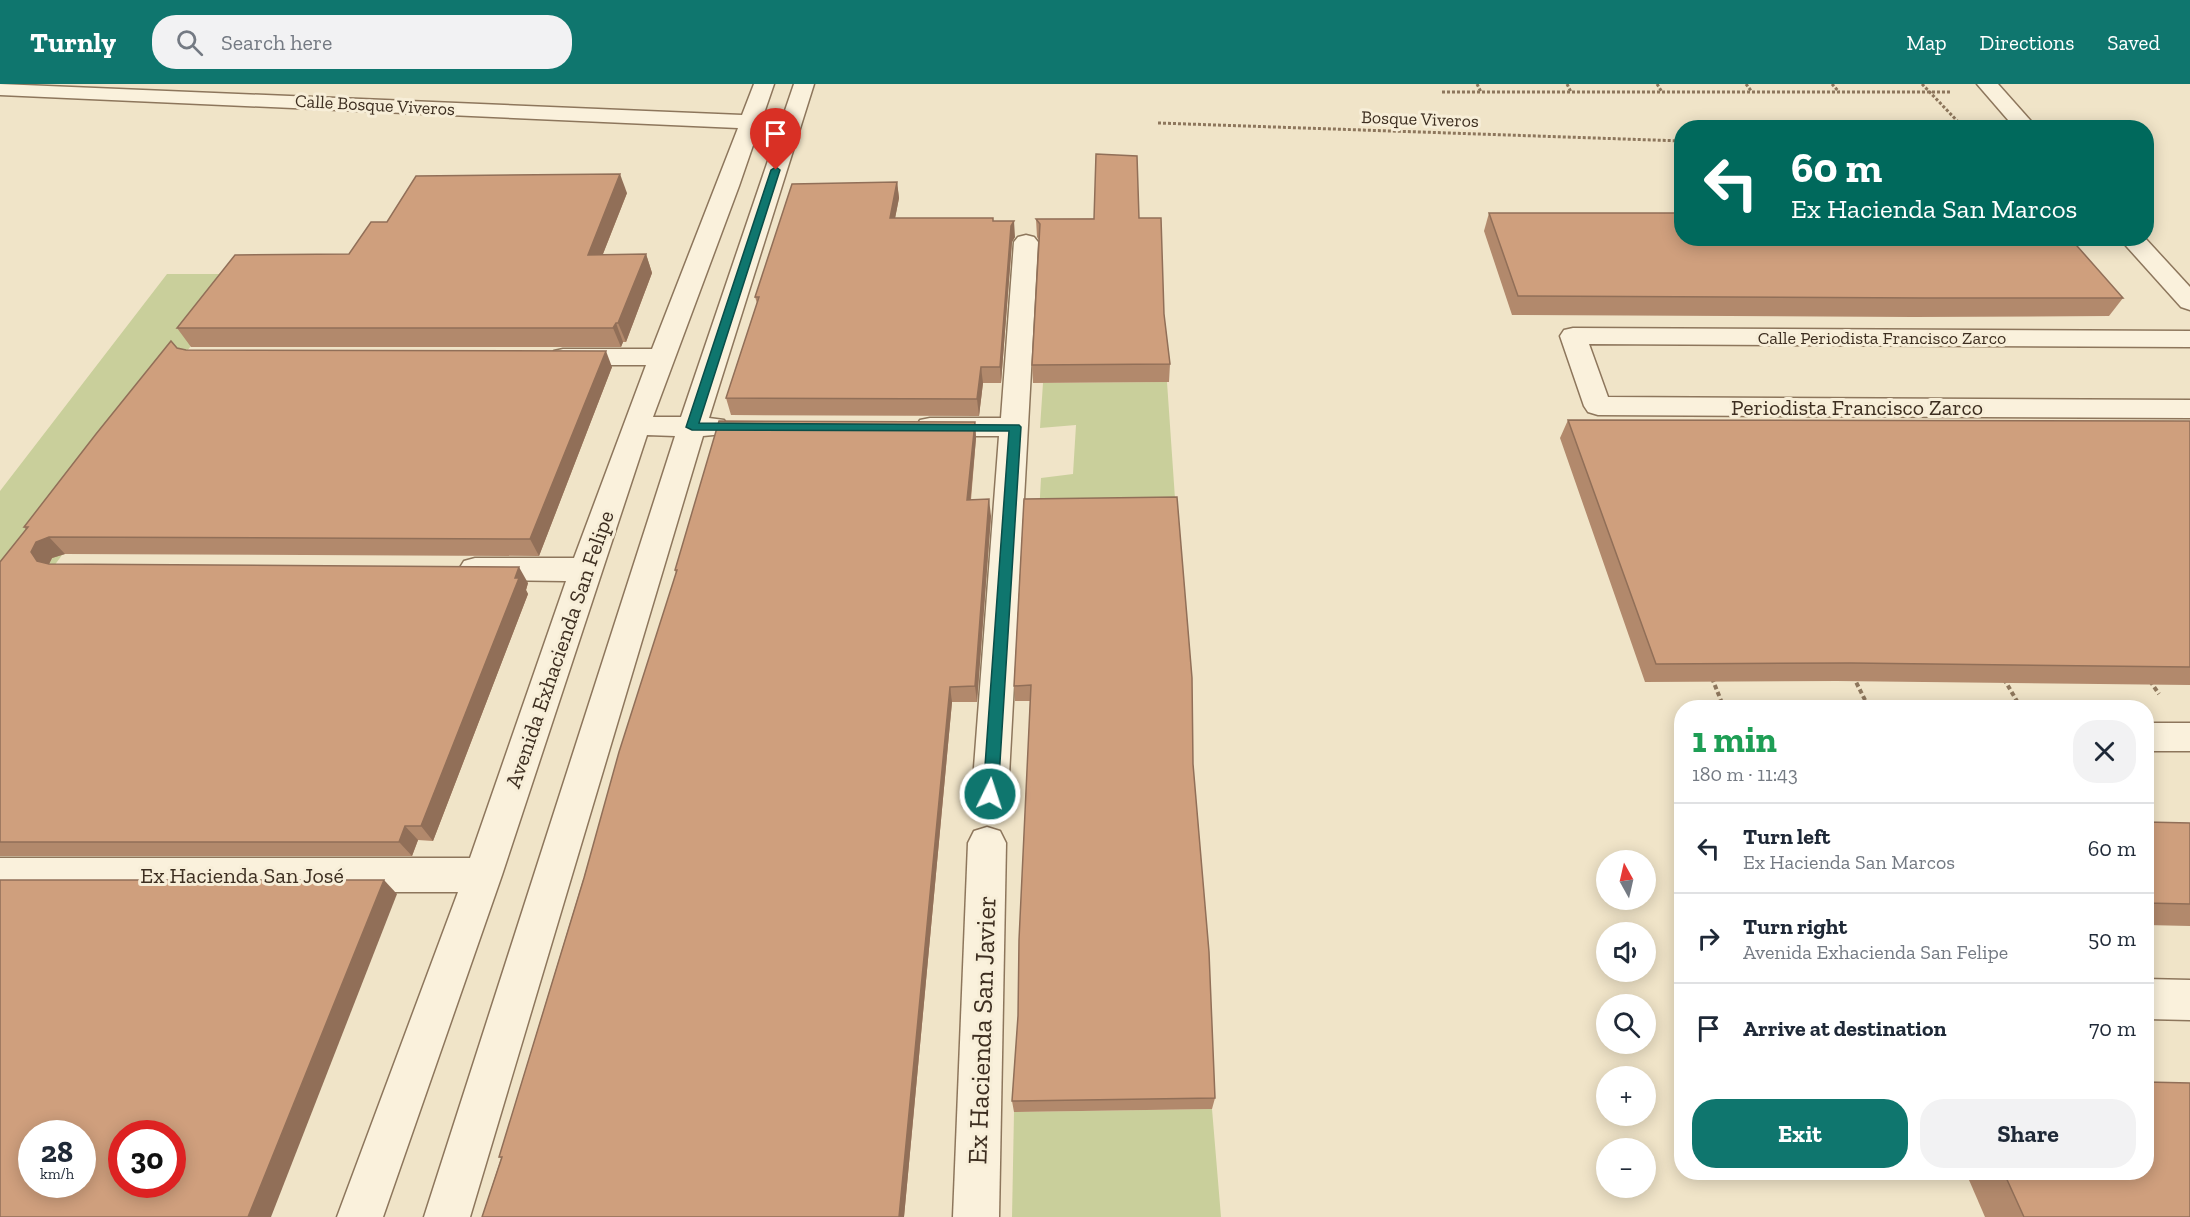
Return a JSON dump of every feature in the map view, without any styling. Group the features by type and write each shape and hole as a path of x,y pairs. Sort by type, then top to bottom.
{"street":[{"name":"Avenida Exhacienda San Felipe","path":"360,1217 483,874 636,426 728,186 764,84"},
{"path":"447,1217 692,427 804,84"},
{"path":"1987,84 2020,120"},
{"name":"Calle Bosque Viveros","path":"0,88 750,122"},
{"path":"990,794 1026,242"},
{"path":"2138,246 2190,302"},
{"name":"Calle Periodista Francisco Zarco","path":"1573,336 2190,339"},
{"name":"Periodista Francisco Zarco","path":"1573,336 1598,406 2190,409"},
{"path":"534,357 661,357"},
{"path":"636,426 744,427"},
{"path":"908,427 1015,427"},
{"path":"444,569 585,570"},
{"path":"2154,737 2189,737"},
{"name":"Ex Hacienda San Javier","path":"976,1217 987,843"},
{"name":"Ex Hacienda San José","path":"0,875 483,874"},
{"path":"2154,999 2190,1000"}],"path":[{"path":"1477,84 1481,92"},
{"path":"1567,84 1571,92"},
{"path":"1657,84 1662,92"},
{"path":"1746,84 1752,92"},
{"path":"1832,84 1839,92"},
{"path":"1922,84 1956,120"},
{"path":"1442,92 1960,92"},
{"name":"Bosque Viveros","path":"1158,123 1674,141"},
{"path":"1848,666 1865,700"},
{"path":"1711,676 1721,700"},
{"path":"2003,678 2016,700"},
{"path":"2148,679 2189,737"}],"green space":[{"path":"167,274 247,274 169,374 70,544 33,595 0,601 0,491"},
{"path":"1167,382 1176,513 1039,515 1041,478 1073,474 1076,425 1040,428 1043,383"},
{"path":"1212,1109 1221,1217 1012,1217 1014,1112"}],"building":[{"path":"1096,154 1137,156 1139,218 1161,218 1164,314 1170,364 1032,365 1040,224 1036,219 1094,219"},
{"path":"620,174 588,255 646,254 618,323 613,328 177,328 235,255 349,254 371,222 387,222 416,176"},
{"path":"897,182 890,218 993,218 993,221 1014,221 1011,226 1000,367 981,367 977,399 726,398 759,297 755,297 792,184"},
{"path":"1489,213 1674,213 1674,246 2077,246 2123,298 1925,298 1518,296"},
{"path":"171,341 177,348 186,350 606,351 530,539 49,537 36,542 31,552 37,561 49,564 519,567 515,578 519,578 421,826 405,826 399,842 0,842 0,562 28,527 24,527"},
{"path":"1568,420 2190,421 2190,667 1851,663 1656,664"},
{"path":"719,421 975,422 967,500 989,499 975,686 950,687 899,1217 482,1217 502,1157 499,1157 584,878 619,752 677,570 675,570"},
{"path":"1177,497 1192,678 1193,764 1209,952 1215,1098 1012,1101 1018,1016 1019,940 1031,685 1014,686 1024,499"},
{"path":"2154,822 2190,823 2190,904 2154,903"},
{"path":"0,880 384,880 248,1217 0,1217"},
{"path":"2154,1082 2190,1083 2190,1217 2024,1217 2007,1180 2154,1180"}],"route":[{"path":"776,170 692,427 1015,427 990,794"}]}
